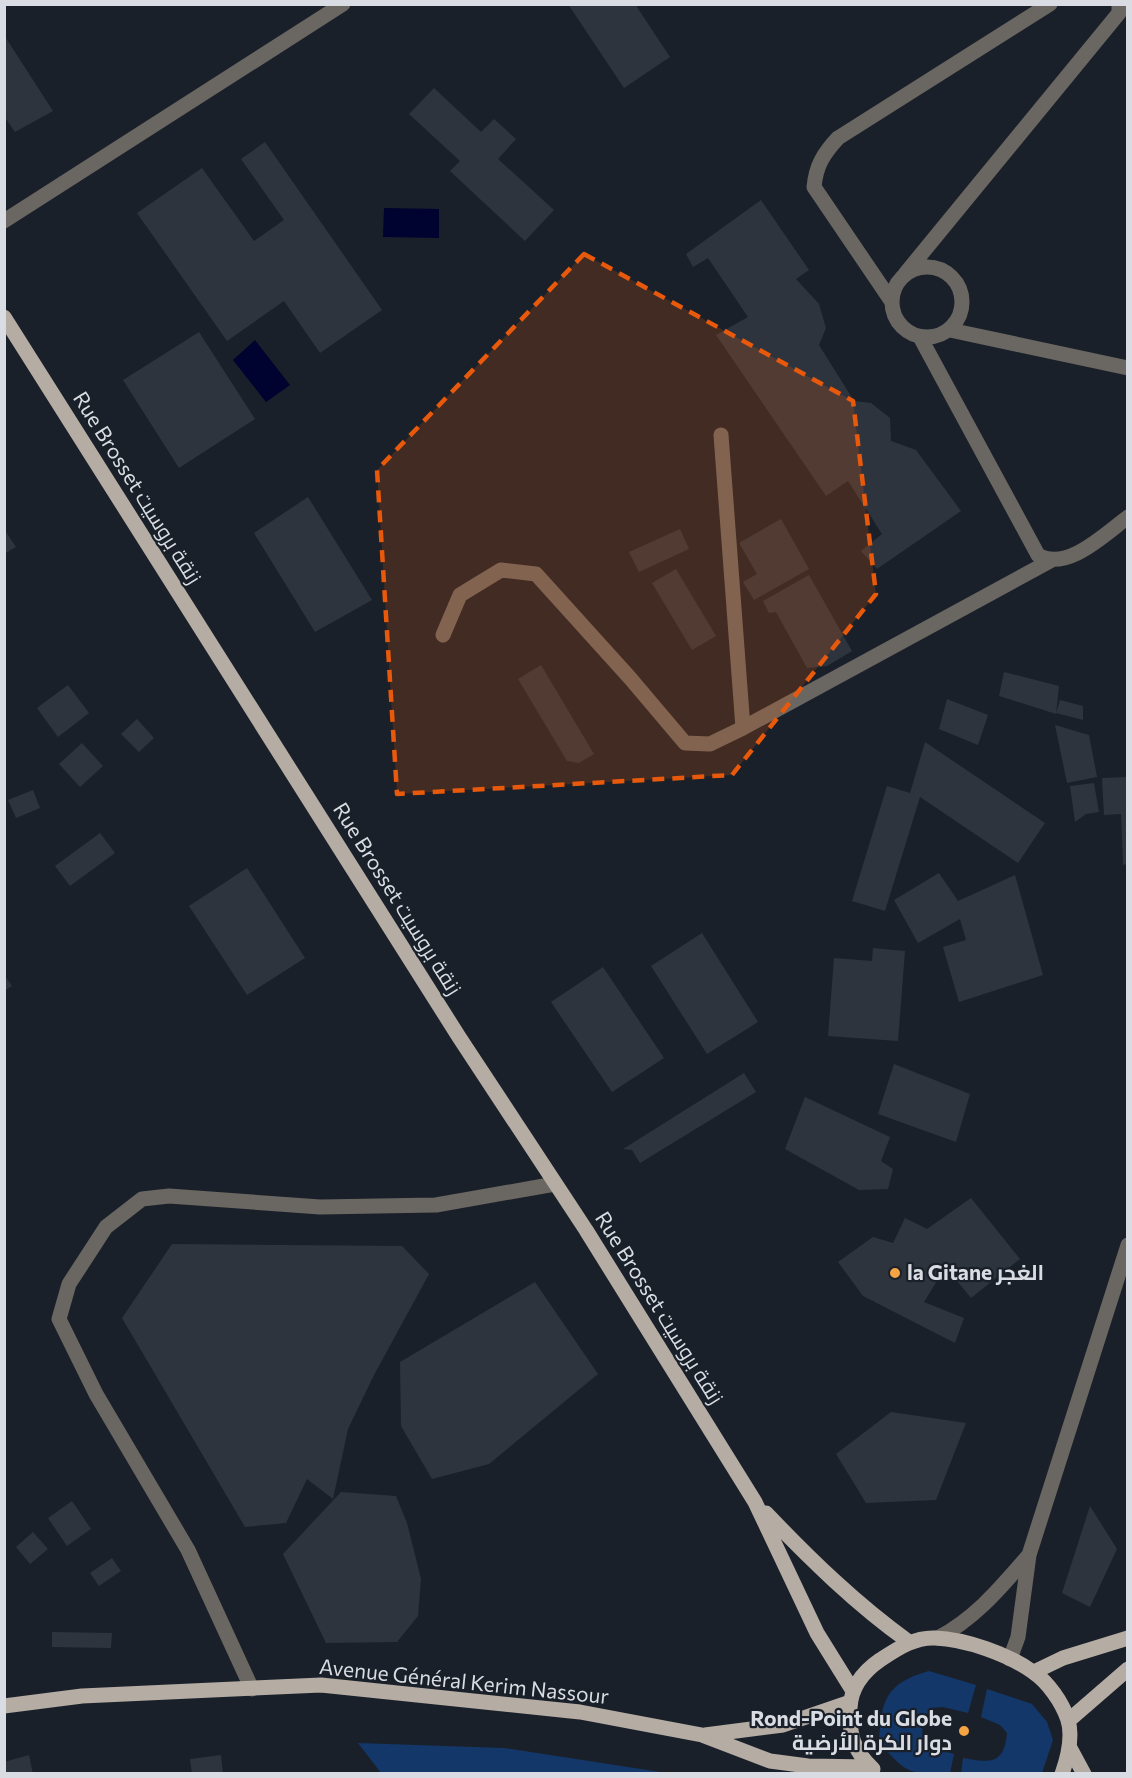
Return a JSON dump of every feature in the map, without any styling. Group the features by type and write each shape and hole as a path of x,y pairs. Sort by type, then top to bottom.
{"main road":[{"name":"Rue Brosset زنقة بروسيت","path":"4,317 755,1502"},
{"path":"755,1502 810,1560 873,1617 909,1642"},
{"path":"755,1502 817,1633 852,1697"},
{"path":"874,1770 859,1755 852,1738 849,1720 852,1697 866,1669 909,1642 934,1637 975,1644 1010,1659 1034,1672 1055,1694 1068,1721 1070,1748 1062,1773"},
{"path":"1034,1672 1063,1658 1128,1638"},
{"path":"1068,1721 1128,1669"},
{"name":"Avenue Général Kerim Nassour","path":"4,1706 82,1696 321,1685 580,1712 702,1735"},
{"path":"702,1735 783,1725 852,1697"},
{"path":"702,1735 770,1761 874,1770"},
{"path":"1070,1748 1084,1773"}],"street":[{"path":"4,221 343,4"},
{"path":"892,302 814,187 816,170 824,153 838,138 1050,4"},
{"path":"905,274 919,267 934,267 950,274 959,286 963,302 959,317 950,330 936,337 920,337 905,330 895,318 892,302 895,286 1119,13 1119,4"},
{"path":"950,330 1128,368"},
{"path":"920,337 1038,555 1052,560 1065,559 1081,551 1128,518"},
{"path":"722,435 743,728"},
{"path":"443,635 460,595 501,570 536,574 685,743 710,744 1052,560"},
{"path":"252,1689 188,1550 96,1394 59,1319 69,1284 106,1227 142,1199 169,1196 320,1207 436,1205 555,1184"},
{"path":"1010,1659 1018,1637 1029,1554 1128,1245"},
{"path":"938,1638 959,1627 977,1611 1029,1554"}],"highlighted area":[{"path":"584,254 853,401 876,594 732,775 397,794 377,470"}],"shaded area":[{"path":"384,208 439,209 439,238 383,237"},
{"path":"255,340 290,385 266,402 233,360"},
{"path":"929,1671 976,1685 968,1713 943,1707 931,1708 923,1721 922,1736 934,1748 954,1754 950,1773 925,1773 909,1770 902,1766 879,1742 884,1704 889,1695 903,1681"},
{"path":"987,1689 1032,1704 1047,1722 1053,1740 1042,1773 961,1773 963,1758 988,1761 999,1756 1003,1751 1007,1733 1000,1725 981,1717"},
{"path":"358,1743 504,1748 667,1773 381,1773"}],"building":[{"path":"568,4 635,4 670,57 624,88"},
{"path":"4,35 53,111 15,132 4,116"},
{"path":"434,88 481,132 494,119 516,139 498,159 554,210 525,241 450,171 460,161 409,114"},
{"path":"265,142 382,310 320,353 284,301 227,341 137,213 202,168 254,241 284,220 241,159"},
{"path":"761,200 809,270 796,279 819,304 826,328 819,345 854,401 871,403 890,418 891,441 916,450 961,511 877,569 861,551 882,534 848,481 826,496 716,335 748,317 708,258 693,267 686,254"},
{"path":"199,332 255,419 179,468 123,380"},
{"path":"308,497 372,600 315,632 254,533"},
{"path":"781,519 809,569 754,600 743,582 757,574 739,543"},
{"path":"4,529 16,547 4,554"},
{"path":"680,529 689,549 639,572 629,552"},
{"path":"676,569 716,636 692,650 652,583"},
{"path":"809,575 852,651 827,666 807,668 776,612 769,613 763,601"},
{"path":"541,665 594,754 579,763 567,761 518,679"},
{"path":"1004,672 1059,686 1056,714 999,696"},
{"path":"68,685 89,713 58,737 37,708"},
{"path":"947,699 988,715 978,745 939,729"},
{"path":"1060,700 1083,706 1083,720 1056,713"},
{"path":"137,719 154,738 139,752 121,734"},
{"path":"1055,725 1089,735 1097,777 1067,783"},
{"path":"925,742 1045,823 1018,863 920,797 885,911 852,901 887,786 910,793"},
{"path":"82,743 103,766 80,787 59,764"},
{"path":"1128,777 1128,864 1123,865 1121,814 1104,815 1102,778"},
{"path":"1094,783 1099,812 1086,814 1075,822 1070,786"},
{"path":"33,790 40,808 16,818 8,800"},
{"path":"100,833 115,853 70,886 55,866"},
{"path":"247,868 305,958 247,995 189,906"},
{"path":"939,873 958,901 1015,875 1043,975 959,1002 943,947 966,940 960,919 918,943 894,900"},
{"path":"702,933 758,1022 707,1054 651,966"},
{"path":"873,948 905,951 898,1041 828,1036 834,958 872,961"},
{"path":"603,967 664,1058 612,1092 551,1002"},
{"path":"4,975 12,986 4,991"},
{"path":"894,1064 970,1094 956,1142 878,1114"},
{"path":"744,1073 756,1092 640,1163 632,1150 623,1149"},
{"path":"805,1097 890,1137 881,1161 893,1169 888,1189 859,1190 785,1149"},
{"name":"la Gitane الغجر","path":"971,1198 1020,1259 971,1298 948,1270 940,1276 924,1302 964,1318 955,1343 863,1296 838,1262 873,1237 893,1243 905,1218 927,1229"},
{"path":"172,1244 402,1246 429,1274 374,1375 348,1429 333,1499 307,1479 286,1523 245,1527 122,1318"},
{"path":"535,1282 598,1374 489,1464 432,1479 401,1426 400,1362"},
{"path":"891,1412 966,1423 936,1500 866,1503 836,1454"},
{"path":"341,1492 396,1496 407,1523 421,1579 418,1616 397,1642 326,1643 283,1554"},
{"path":"72,1501 91,1529 67,1546 48,1518"},
{"path":"1090,1506 1117,1549 1090,1607 1062,1593"},
{"path":"33,1532 48,1549 30,1564 16,1547"},
{"path":"112,1558 121,1571 99,1586 90,1573"},
{"path":"52,1632 112,1633 111,1648 52,1647"},
{"path":"29,1755 33,1774 4,1774 4,1762"},
{"path":"221,1755 223,1774 192,1774 190,1759"}],"place":[{"name":"la Gitane الغجر","path":"895,1273"},
{"name":"Rond-Point du Globe دوار الكرة الأرضية","path":"964,1731"}]}
